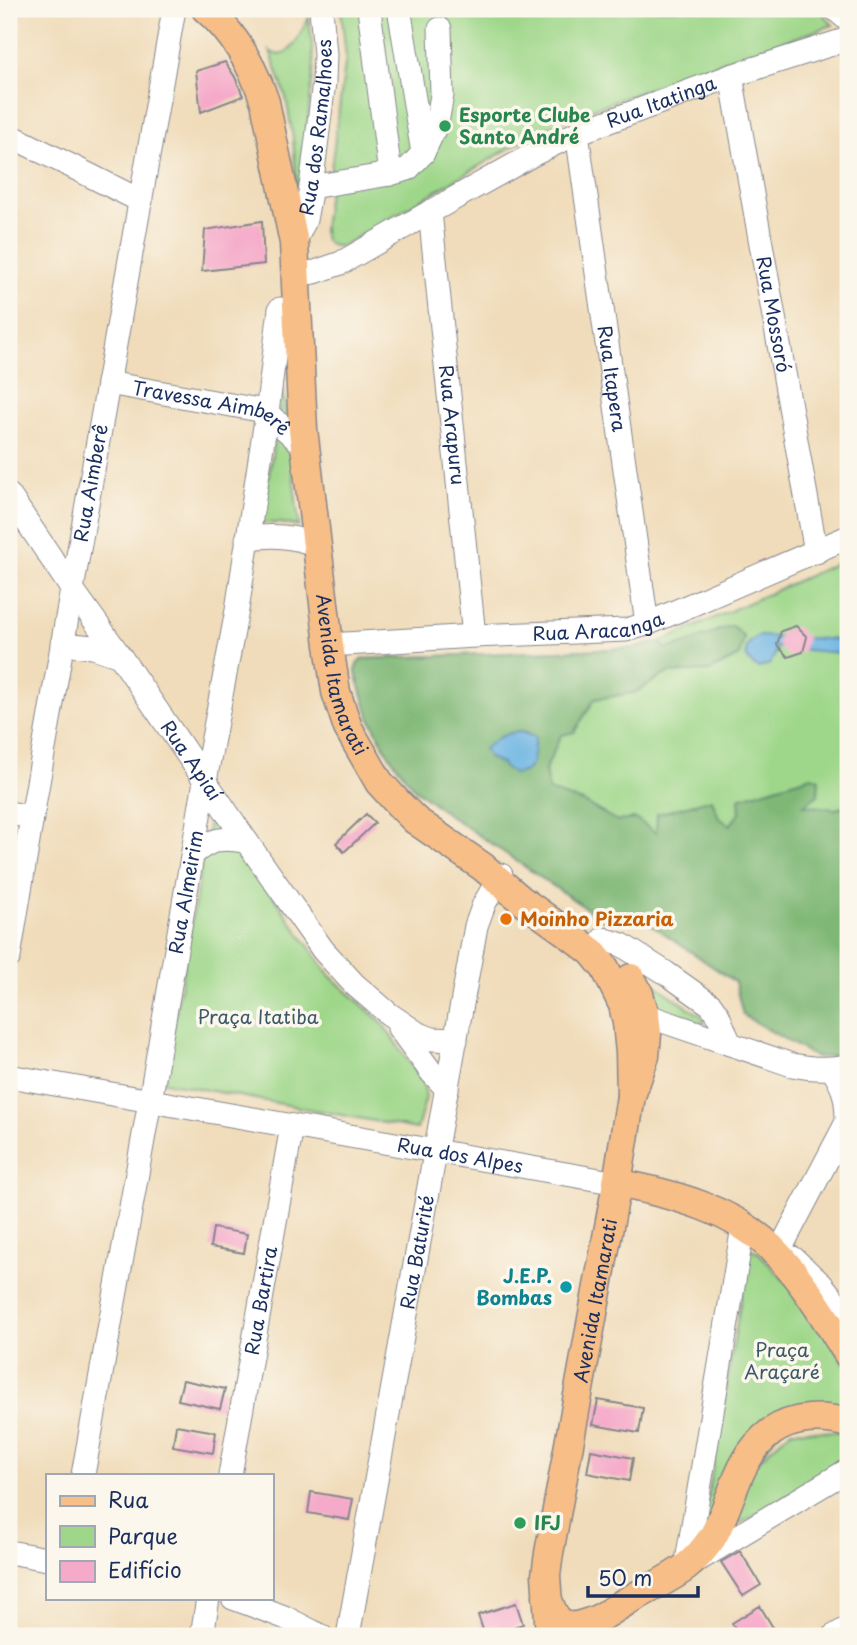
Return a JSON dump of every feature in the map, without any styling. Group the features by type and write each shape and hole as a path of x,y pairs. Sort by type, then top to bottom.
{"main road":[{"name":"Avenida Itamarati","path":"206,9 232,34 259,82 294,243 304,438 336,692 348,728 379,782 415,820 494,874 520,899 592,952 605,968 615,986 627,1023 631,1097"},
{"name":"Avenida Itamarati","path":"269,127 280,309 288,370 304,438"},
{"path":"274,208 287,265 290,271 296,274"},
{"name":"Avenida Itamarati","path":"494,874 528,886 560,905 603,939 627,970 639,994 647,1034 645,1056 631,1097 549,1553 547,1597 563,1633"},
{"path":"605,968 619,982 638,1013 645,1015"},
{"name":"Rua dos Alpes","path":"617,1183 692,1202 731,1220 778,1250 848,1354"},
{"path":"563,1633 591,1622 686,1567 714,1534 747,1456 773,1431 790,1422 823,1418 848,1423"},
{"name":"Avenida Itamarati","path":"557,1507 565,1602 563,1633"}],"street":[{"name":"Rua Aimberê","path":"9,957 174,9"},
{"name":"Rua dos Ramalhoes","path":"294,243 305,220 311,187 326,64 321,9"},
{"path":"369,9 390,174"},
{"path":"835,9 848,20"},
{"path":"400,14 423,153"},
{"path":"311,187 408,169 423,153 437,123 442,95 440,30"},
{"name":"Rua Itatinga","path":"296,274 315,272 341,263 532,155 577,134 731,76 848,39"},
{"name":"Rua Mossoró","path":"731,76 816,552"},
{"name":"Rua Itapera","path":"577,134 647,624"},
{"path":"9,135 141,201"},
{"name":"Rua Arapuru","path":"430,212 474,636"},
{"name":"Rua Almeirim","path":"83,1474 237,610 280,309"},
{"name":"Travessa Aimberê","path":"108,383 250,408 267,413 304,438"},
{"name":"Rua Apiaí","path":"9,495 323,950 354,984 389,1014 426,1037 456,1040"},
{"path":"247,538 281,536 300,538 317,545"},
{"name":"Rua Aracanga","path":"329,645 626,630 647,624 848,537"},
{"path":"62,644 93,647 120,656"},
{"path":"177,739 200,733 216,725"},
{"path":"9,813 32,817"},
{"path":"194,853 204,845 223,838 247,842"},
{"name":"Rua Baturité","path":"348,1636 476,926 494,874"},
{"path":"603,939 622,945 666,972 711,1005 718,1014 730,1044"},
{"name":"Rua Apiaí","path":"389,1014 447,1089"},
{"path":"645,1015 792,1065 812,1069 840,1068 848,1121 778,1250"},
{"name":"Rua dos Alpes","path":"9,1076 617,1183"},
{"name":"Rua Bartira","path":"230,1474 292,1126"},
{"path":"686,1567 743,1227"},
{"name":"Rua dos Alpes","path":"778,1250 822,1285 848,1317"},
{"path":"686,1567 848,1470"},
{"path":"9,1552 46,1559"},
{"path":"202,1636 208,1600"},
{"path":"238,1600 284,1617 321,1636"},
{"path":"834,1636 848,1628"}],"green space":[{"name":"Esporte Clube Santo André","path":"341,9 819,9 833,25 727,60 574,116 532,135 338,246 326,240 323,229 346,57"},
{"path":"309,17 314,65 298,206 293,138 286,97 270,51 283,54 289,51"},
{"path":"283,386 299,526 261,523"},
{"path":"848,558 848,1054 743,1015 735,982 636,914 605,921 449,815 414,788 389,755 370,718 356,673 357,664 362,659 634,648 661,642"},
{"path":"732,626 744,637 739,656 710,671 668,673 634,693 595,699 574,732 561,735 545,770 549,791 583,802 617,821 636,819 656,833 657,814 712,799 719,818 730,825 740,813 739,798 812,776 819,779 818,795 804,805 836,809 848,805 848,1054 817,1058 743,1015 735,982 636,914 605,921 449,815 414,788 389,755 370,718 356,673 357,664 362,659 633,648 661,642 664,648 681,645","holes":["510,733 527,733 505,768 489,758"]},
{"name":"Praça Itatiba","path":"211,809 330,976 381,1022 423,1082 426,1097 417,1129 164,1082"},
{"path":"635,971 701,1016 705,1023 652,1006"},
{"name":"Praça Araçaré","path":"749,1250 759,1253 812,1311 848,1369 848,1413 794,1412 702,1533"},
{"name":"Praça Araçaré","path":"792,1430 848,1432 848,1458 727,1530 749,1469"}],"water":[{"path":"760,636 848,640 848,654 776,647 770,664 760,668 750,662 746,652 749,643"},
{"path":"520,732 535,737 532,763 526,771 514,774 489,758 484,749 500,737"}],"building":[{"path":"225,62 243,96 201,112 196,71"},
{"path":"262,221 264,264 202,271 205,230"},
{"path":"796,626 807,637 803,652 788,657 777,645 781,631"},
{"path":"366,814 375,823 344,852 336,843"},
{"path":"213,1228 247,1234 244,1253 210,1247"},
{"path":"183,1380 225,1389 220,1409 178,1400"},
{"path":"598,1400 643,1408 639,1433 593,1425"},
{"path":"176,1425 216,1432 213,1453 173,1446"},
{"path":"591,1450 633,1458 629,1481 587,1473"},
{"path":"311,1492 353,1499 349,1520 308,1513"},
{"path":"740,1551 761,1585 743,1596 721,1562"},
{"path":"516,1603 523,1624 485,1636 478,1615"},
{"path":"760,1606 778,1636 740,1636 732,1623"}],"place":[{"name":"Esporte Clube Santo André","path":"445,126"},
{"name":"Moinho Pizzaria","path":"506,919"},
{"name":"J.E.P. Bombas","path":"566,1287"},
{"name":"IFJ","path":"520,1523"}]}
